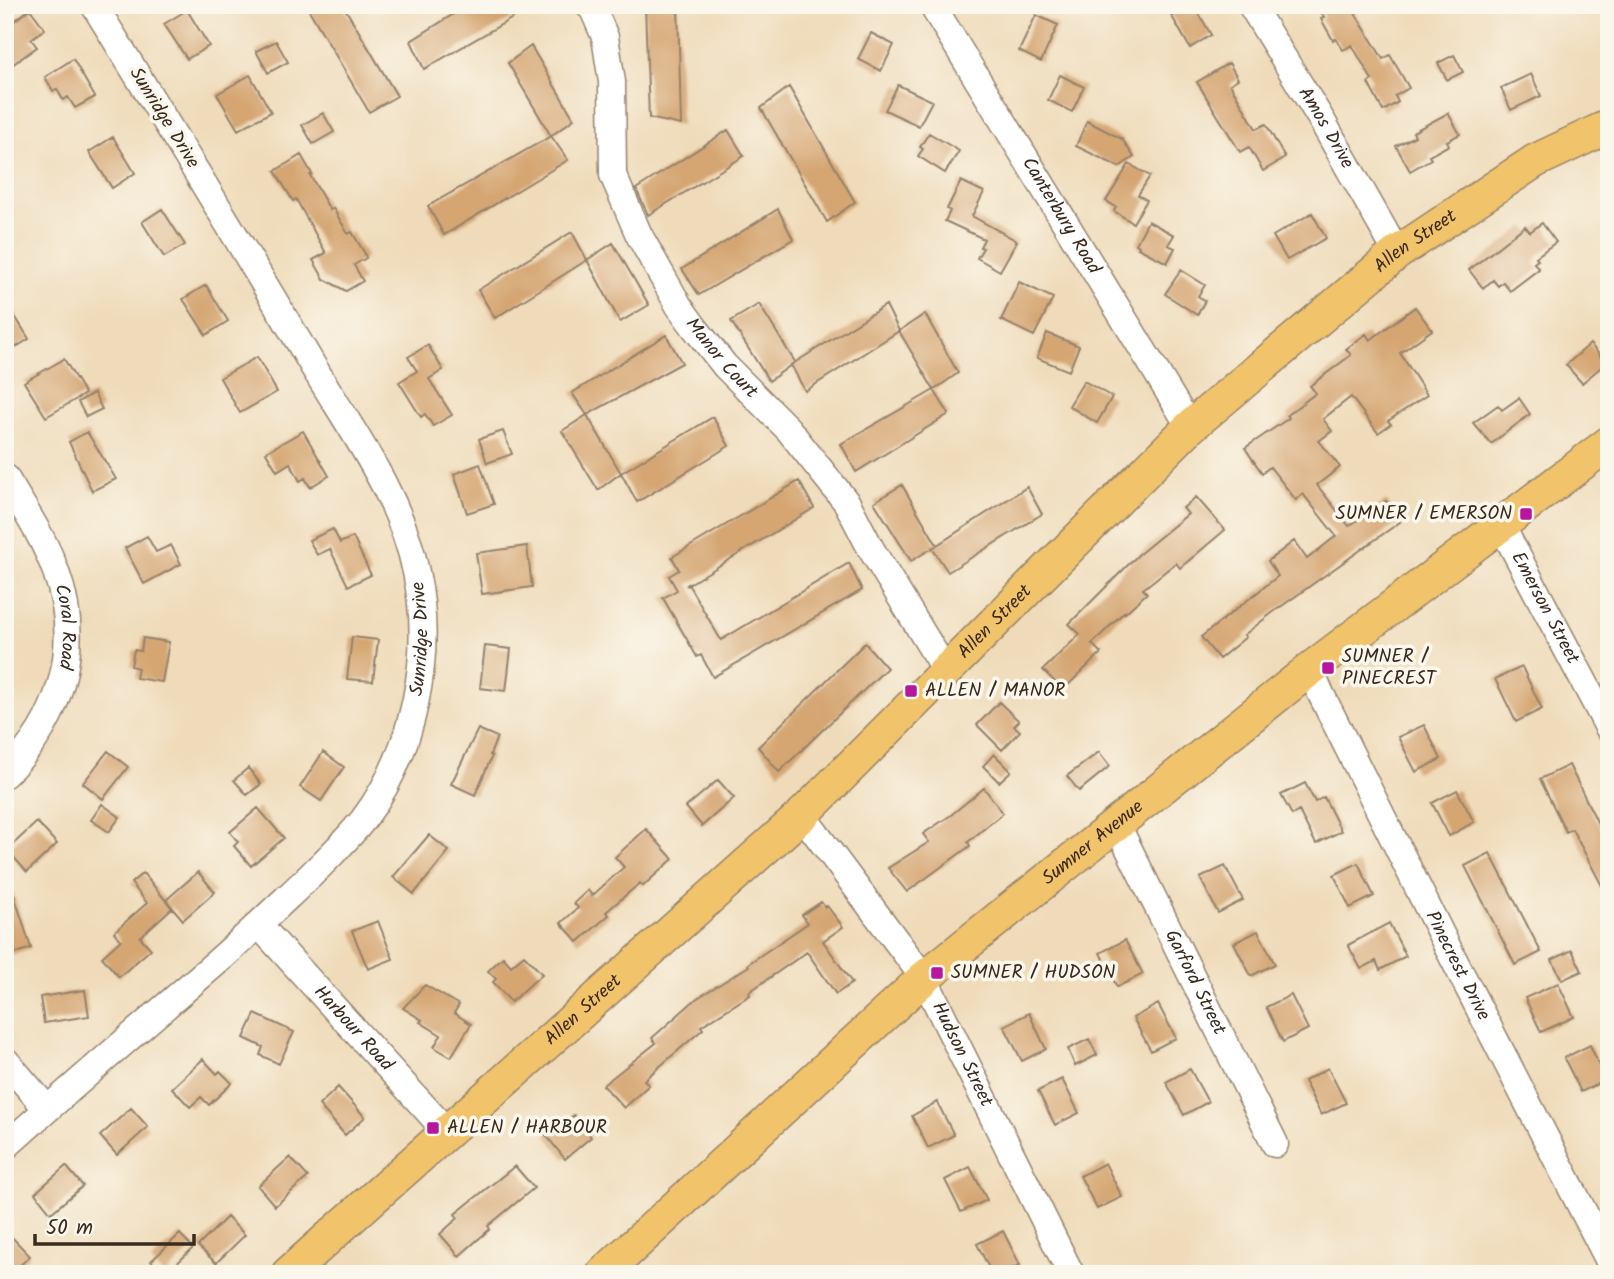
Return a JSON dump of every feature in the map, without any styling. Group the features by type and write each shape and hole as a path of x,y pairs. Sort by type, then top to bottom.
{"main road":[{"name":"Allen Street","path":"288,1274 802,815 1190,427 1397,253 1535,161 1609,126"},
{"name":"Sumner Avenue","path":"603,1274 924,978 1309,670 1609,443"}],"street":[{"name":"Sunridge Drive","path":"5,1147 259,925 349,837 373,806 393,771 410,720 418,676 421,632 419,587 404,531 373,467 233,230 94,5"},
{"name":"Canterbury Road","path":"932,5 1190,427"},
{"name":"Amos Drive","path":"1251,5 1321,119 1397,253"},
{"name":"Manor Court","path":"591,6 605,37 612,82 613,175 639,235 679,306 695,328 725,366 788,429 847,503 871,549 945,670"},
{"name":"Coral Road","path":"5,477 36,529 57,573 68,632 66,663 45,726 23,757 5,774"},
{"name":"Emerson Street","path":"1501,525 1609,729"},
{"name":"Pinecrest Drive","path":"1309,670 1609,1261"},
{"name":"Hudson Street","path":"802,815 924,978 1071,1274"},
{"name":"Garford Street","path":"1116,823 1275,1144"},
{"name":"Harbour Road","path":"259,925 447,1132"},
{"path":"5,1060 47,1109"}],"building":[{"path":"306,5 343,5 397,96 369,112"},
{"path":"468,5 535,5 424,69 411,41"},
{"path":"645,5 678,5 681,125 649,118"},
{"path":"1182,5 1188,5 1192,13 1197,10 1211,35 1190,48 1170,13"},
{"path":"1317,5 1350,5 1383,59 1390,55 1409,88 1395,96 1398,102 1383,111 1368,83 1372,80 1352,45 1343,50 1336,39 1333,40 1321,19 1324,17"},
{"path":"30,9 45,29 31,39 37,47 5,70 5,28"},
{"path":"187,10 209,46 187,59 164,24"},
{"path":"1036,15 1058,25 1041,62 1019,51"},
{"path":"871,33 894,45 881,71 858,59"},
{"path":"276,41 288,62 268,73 256,51"},
{"path":"531,46 574,119 551,136 508,63"},
{"path":"1454,55 1463,72 1447,80 1438,63"},
{"path":"73,59 95,97 75,108 68,97 63,100 57,89 53,91 45,77"},
{"path":"1229,63 1238,79 1230,84 1256,129 1266,124 1285,158 1263,171 1249,147 1240,152 1197,82"},
{"path":"1531,74 1541,96 1511,110 1501,88"},
{"path":"250,75 271,112 238,130 217,94"},
{"path":"1060,75 1084,87 1072,112 1048,100"},
{"path":"898,85 932,101 919,126 885,110"},
{"path":"789,87 855,202 827,222 761,108"},
{"path":"323,113 334,132 313,144 302,125"},
{"path":"1448,113 1460,134 1447,141 1449,145 1429,156 1431,159 1410,171 1396,146 1415,136 1413,132"},
{"path":"1087,121 1122,139 1134,157 1119,167 1076,146"},
{"path":"728,130 744,156 648,215 636,189"},
{"path":"929,133 959,151 945,173 918,156"},
{"path":"551,136 568,160 444,235 428,206"},
{"path":"113,137 135,173 112,188 89,152"},
{"path":"301,155 330,210 333,208 348,234 352,232 365,254 366,258 354,265 363,281 346,291 324,279 313,260 326,253 296,199 293,201 275,171"},
{"path":"1129,164 1150,176 1138,195 1147,200 1133,223 1114,211 1116,207 1106,201"},
{"path":"961,181 984,192 972,216 1017,241 1000,271 977,258 983,248 980,247 984,239 945,221 950,211 947,209"},
{"path":"162,209 185,245 164,257 142,222"},
{"path":"778,209 793,239 699,295 682,269"},
{"path":"1312,213 1326,238 1287,260 1273,236"},
{"path":"1148,221 1174,235 1168,245 1175,248 1167,263 1138,248 1136,244"},
{"path":"1542,223 1556,242 1536,257 1538,260 1534,263 1539,269 1510,291 1503,282 1498,286 1493,280 1483,288 1469,270 1525,226 1530,232"},
{"path":"572,232 587,260 495,318 478,290"},
{"path":"613,243 649,305 620,322 587,260"},
{"path":"1181,270 1205,285 1198,296 1205,301 1197,315 1165,294"},
{"path":"1019,282 1053,298 1034,336 1001,320"},
{"path":"206,285 228,321 206,335 183,299"},
{"path":"5,300 29,339 5,354"},
{"path":"759,304 795,362 769,381 731,321"},
{"path":"886,305 899,331 805,391 791,365"},
{"path":"1415,307 1432,330 1400,353 1427,395 1388,421 1391,424 1378,433 1351,397 1323,419 1332,431 1319,441 1340,467 1317,485 1349,526 1386,501 1400,522 1272,613 1219,659 1201,637 1278,576 1268,561 1294,541 1307,559 1336,536 1303,494 1296,500 1270,467 1262,473 1245,448 1289,418 1287,415 1316,393 1310,386 1351,355 1346,349 1366,334 1370,340"},
{"path":"925,314 958,373 934,390 899,331"},
{"path":"1047,333 1079,346 1069,371 1037,358"},
{"path":"666,335 682,363 587,415 572,393"},
{"path":"1590,344 1606,363 1582,383 1566,365"},
{"path":"428,345 443,370 429,379 452,415 433,426 425,414 421,417 399,382 417,371 408,357"},
{"path":"257,357 277,392 240,413 220,378"},
{"path":"64,359 85,394 46,417 24,382"},
{"path":"1084,381 1112,397 1097,423 1069,406"},
{"path":"934,390 949,414 856,472 841,444"},
{"path":"94,393 102,409 86,417 78,402"},
{"path":"1519,398 1530,414 1491,444 1473,423 1498,405 1502,410"},
{"path":"587,415 621,473 598,490 562,431"},
{"path":"713,417 729,446 637,502 621,473"},
{"path":"303,431 329,476 310,487 305,478 300,481 290,463 277,471 266,452"},
{"path":"503,431 512,454 487,463 479,439"},
{"path":"87,432 116,479 92,491 69,442"},
{"path":"480,464 494,504 467,513 454,474"},
{"path":"799,481 814,508 688,585 721,640 849,563 862,590 713,677 701,655 697,657 663,598 677,590 669,576 679,570 672,557"},
{"path":"902,485 937,545 1027,487 1042,514 948,572 932,548 911,561 874,502"},
{"path":"1196,497 1225,530 1180,568 1176,563 1143,589 1147,593 1092,644 1101,653 1063,690 1043,670 1080,634 1069,624 1138,555 1188,514 1183,508"},
{"path":"333,529 340,543 353,537 371,575 348,586 330,549 317,555 309,540"},
{"path":"147,536 156,552 171,545 181,564 144,584 125,548"},
{"path":"527,546 532,587 482,594 476,553"},
{"path":"352,637 378,640 373,681 347,679"},
{"path":"143,638 169,642 162,682 136,678 138,668 131,666 134,650 141,651"},
{"path":"865,643 887,668 779,772 758,747"},
{"path":"485,646 511,649 506,691 480,688"},
{"path":"1522,667 1542,709 1516,722 1495,679"},
{"path":"999,702 1019,721 1014,726 1020,731 1002,750 977,725"},
{"path":"1424,725 1441,759 1416,772 1398,737"},
{"path":"478,729 497,737 475,795 451,784"},
{"path":"108,751 128,767 103,799 83,783"},
{"path":"323,752 344,767 321,801 300,787"},
{"path":"1099,752 1110,766 1079,791 1067,776"},
{"path":"994,754 1011,771 999,782 983,766"},
{"path":"1569,765 1609,846 1609,899 1572,829 1566,832 1540,779"},
{"path":"248,768 261,784 247,795 234,780"},
{"path":"718,780 734,798 702,826 686,807"},
{"path":"1305,783 1315,802 1324,797 1341,831 1316,844 1299,811 1292,815 1281,795"},
{"path":"984,788 1003,813 968,842 970,846 907,892 888,868 929,842 923,834"},
{"path":"1457,790 1474,822 1449,836 1432,803"},
{"path":"102,804 120,817 109,832 91,820"},
{"path":"258,808 284,838 251,866 234,846 238,842 230,832"},
{"path":"37,822 57,844 27,872 7,850"},
{"path":"646,829 673,859 643,886 640,883 606,912 609,915 578,942 561,923 578,908 574,903 588,890 592,896 624,867 615,857"},
{"path":"429,835 449,851 414,894 393,877"},
{"path":"1490,853 1541,952 1515,965 1465,866"},
{"path":"1358,863 1374,896 1350,908 1334,875"},
{"path":"1225,866 1243,900 1218,913 1200,878"},
{"path":"198,872 215,892 183,920 166,900"},
{"path":"143,873 172,908 140,937 151,949 119,977 102,957 121,940 114,932 147,903 131,883"},
{"path":"5,879 9,879 31,948 5,957"},
{"path":"821,902 843,927 823,941 852,983 836,994 807,952 749,992 750,995 701,1026 703,1029 644,1080 649,1085 624,1108 603,1085 656,1043 652,1038 696,999 749,966 748,964 808,923 802,915"},
{"path":"378,921 393,959 368,969 352,931"},
{"path":"1389,923 1406,956 1380,970 1376,961 1361,969 1348,945"},
{"path":"1258,931 1275,964 1251,976 1234,943"},
{"path":"1125,940 1143,974 1117,987 1100,953"},
{"path":"1572,950 1582,971 1562,980 1552,960"},
{"path":"524,955 542,974 511,1002 493,982 496,979 488,971 503,957 511,966"},
{"path":"1558,983 1574,1017 1541,1032 1525,998"},
{"path":"425,985 459,1005 454,1013 471,1024 451,1057 434,1047 441,1035 403,1008"},
{"path":"85,990 89,1016 44,1023 40,997"},
{"path":"1291,995 1308,1029 1283,1042 1266,1007"},
{"path":"1158,1004 1176,1038 1151,1051 1133,1018"},
{"path":"1029,1013 1046,1049 1022,1061 1004,1026"},
{"path":"255,1014 294,1032 279,1064 260,1055 263,1047 244,1038"},
{"path":"1089,1039 1097,1055 1075,1066 1068,1049"},
{"path":"1590,1045 1606,1080 1581,1092 1564,1058"},
{"path":"203,1059 217,1074 220,1071 232,1083 209,1105 201,1097 190,1107 172,1088"},
{"path":"1328,1068 1346,1103 1321,1115 1304,1081"},
{"path":"1190,1069 1208,1102 1184,1115 1166,1082"},
{"path":"1062,1079 1079,1113 1055,1125 1038,1091"},
{"path":"338,1087 365,1117 345,1135 319,1105"},
{"path":"937,1102 954,1135 928,1148 912,1116"},
{"path":"131,1108 148,1127 117,1155 100,1136"},
{"path":"574,1115 591,1137 565,1159 545,1134 561,1121 563,1124"},
{"path":"290,1157 308,1177 275,1206 258,1186"},
{"path":"1105,1163 1122,1197 1097,1209 1080,1176"},
{"path":"66,1166 83,1186 51,1213 35,1193"},
{"path":"515,1166 534,1188 488,1226 490,1229 459,1256 440,1234 458,1218 455,1214"},
{"path":"970,1167 987,1200 961,1212 945,1180"},
{"path":"227,1217 245,1235 216,1263 198,1246"},
{"path":"5,1230 30,1256 11,1274 5,1274"},
{"path":"1003,1231 1020,1265 1001,1274 992,1274 977,1244"},
{"path":"180,1234 193,1248 163,1274 151,1261"}],"place":[{"name":"SUMNER / EMERSON","path":"1526,514"},
{"name":"SUMNER / PINECREST","path":"1328,668"},
{"name":"ALLEN / MANOR","path":"911,691"},
{"name":"SUMNER / HUDSON","path":"937,973"},
{"name":"ALLEN / HARBOUR","path":"433,1128"}]}
